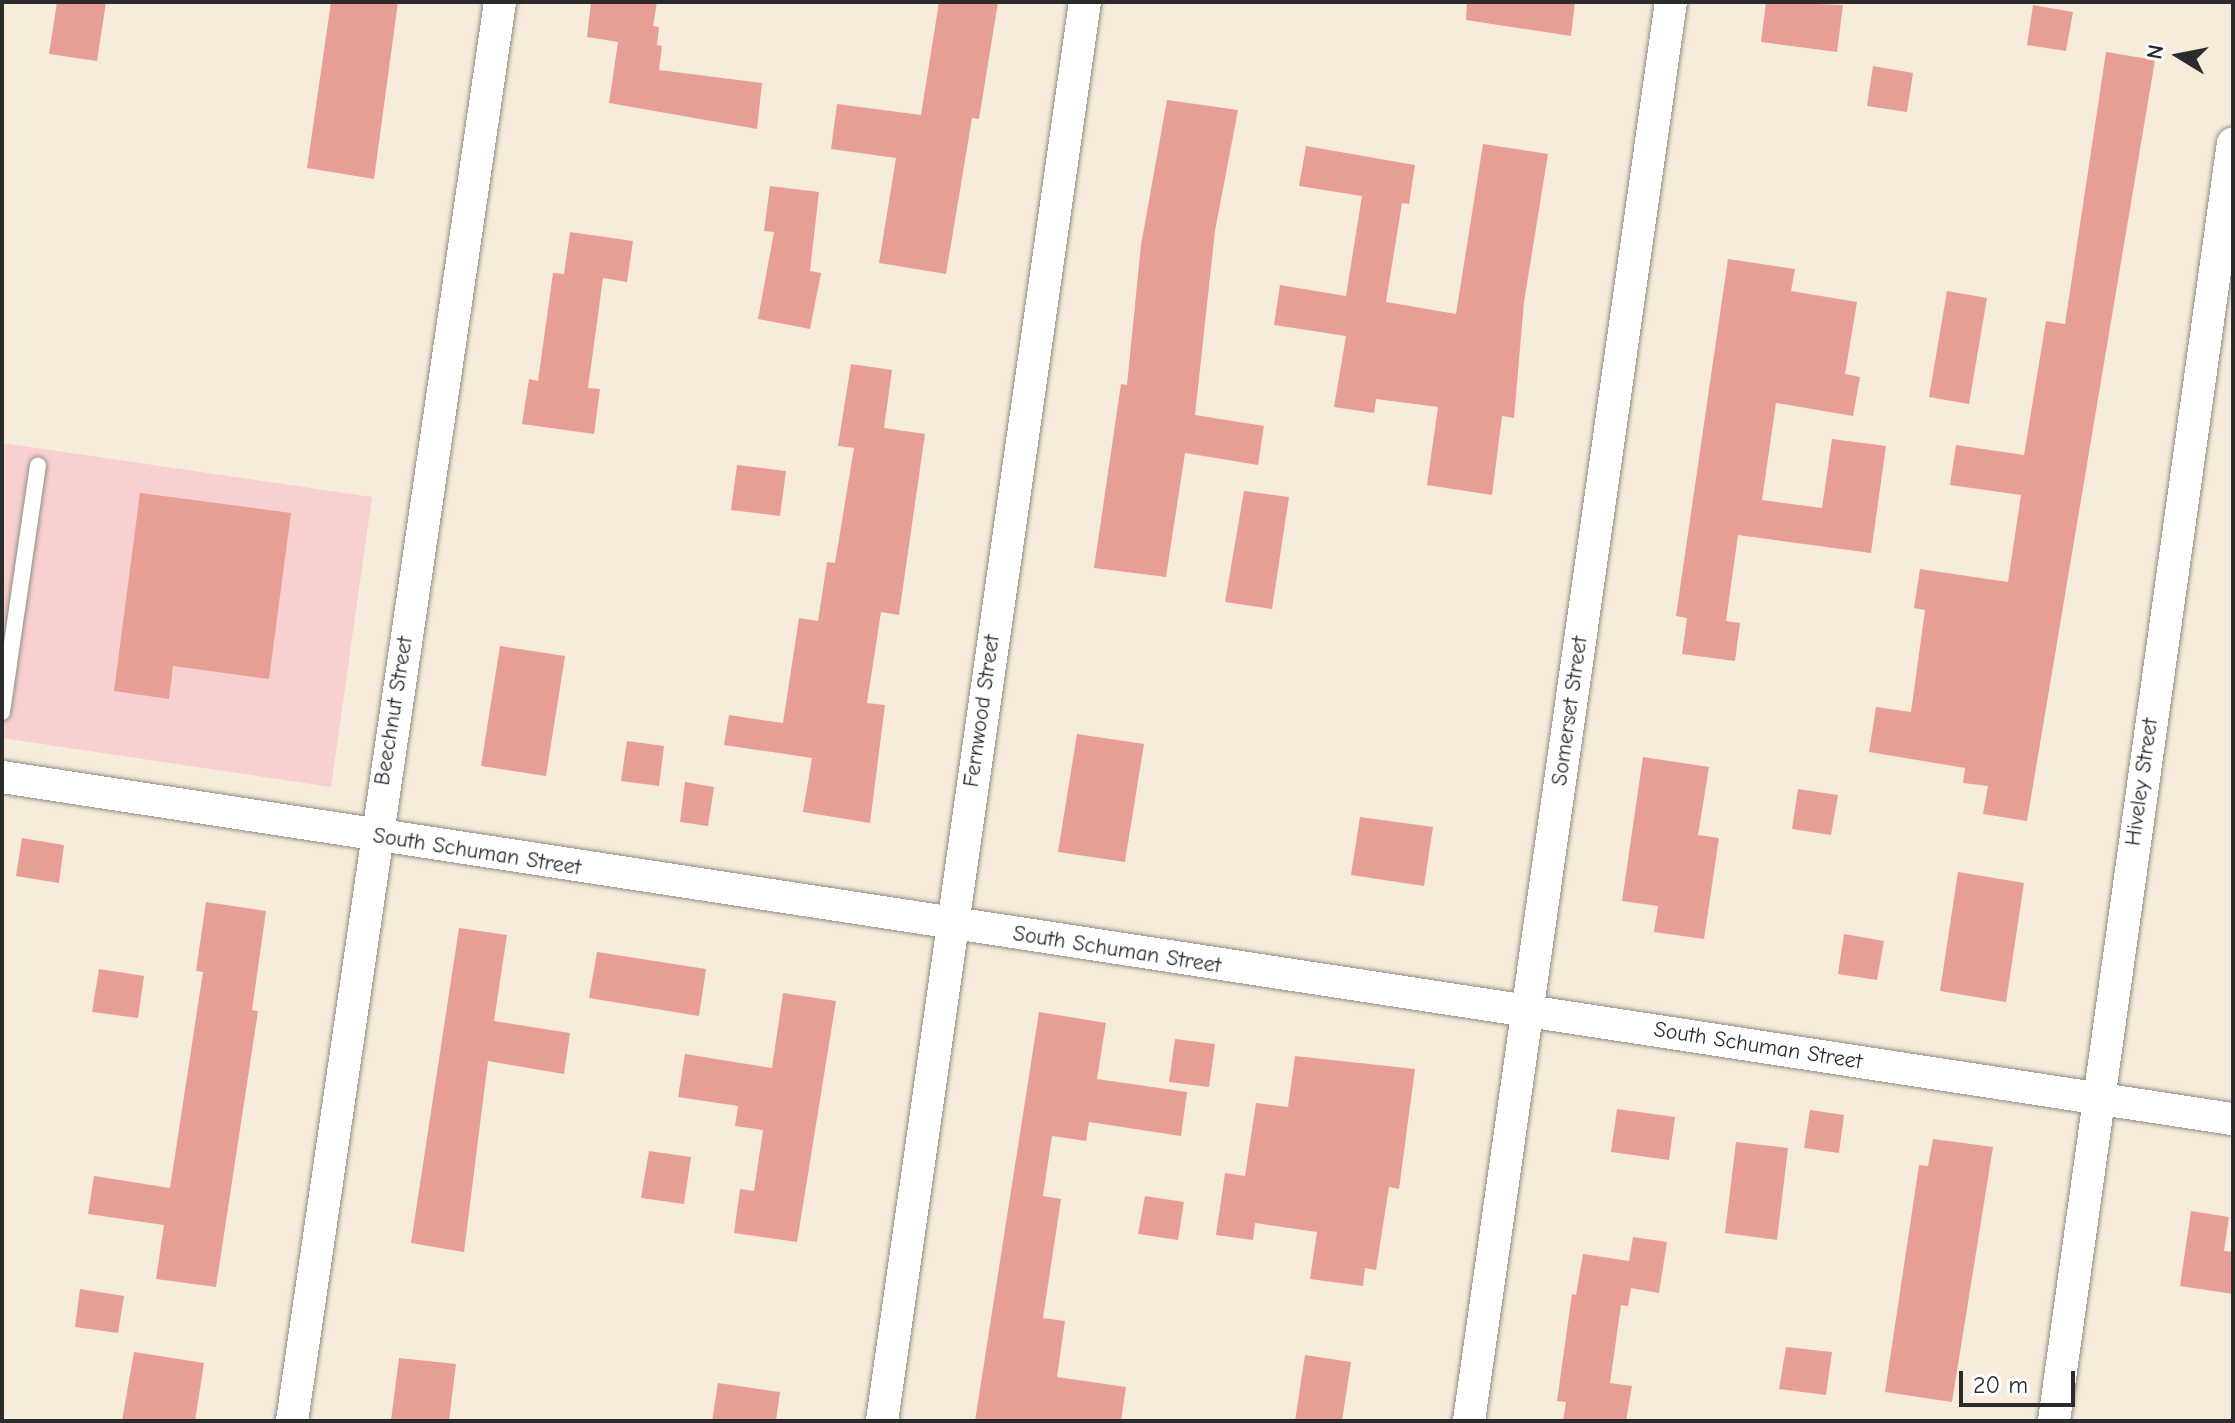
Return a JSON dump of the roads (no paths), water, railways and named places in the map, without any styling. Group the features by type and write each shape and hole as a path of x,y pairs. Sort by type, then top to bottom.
{"street":[{"name":"Beechnut Street","path":"292,1421 375,837 500,2"},
{"name":"Fernwood Street","path":"882,1421 1085,2"},
{"name":"Somerset Street","path":"1469,1421 1671,2"},
{"name":"Hiveley Street","path":"2054,1421 2233,143"},
{"name":"South Schuman Street","path":"2,777 375,837 2233,1119"}],"lane":[{"path":"2,712 38,466"}]}
